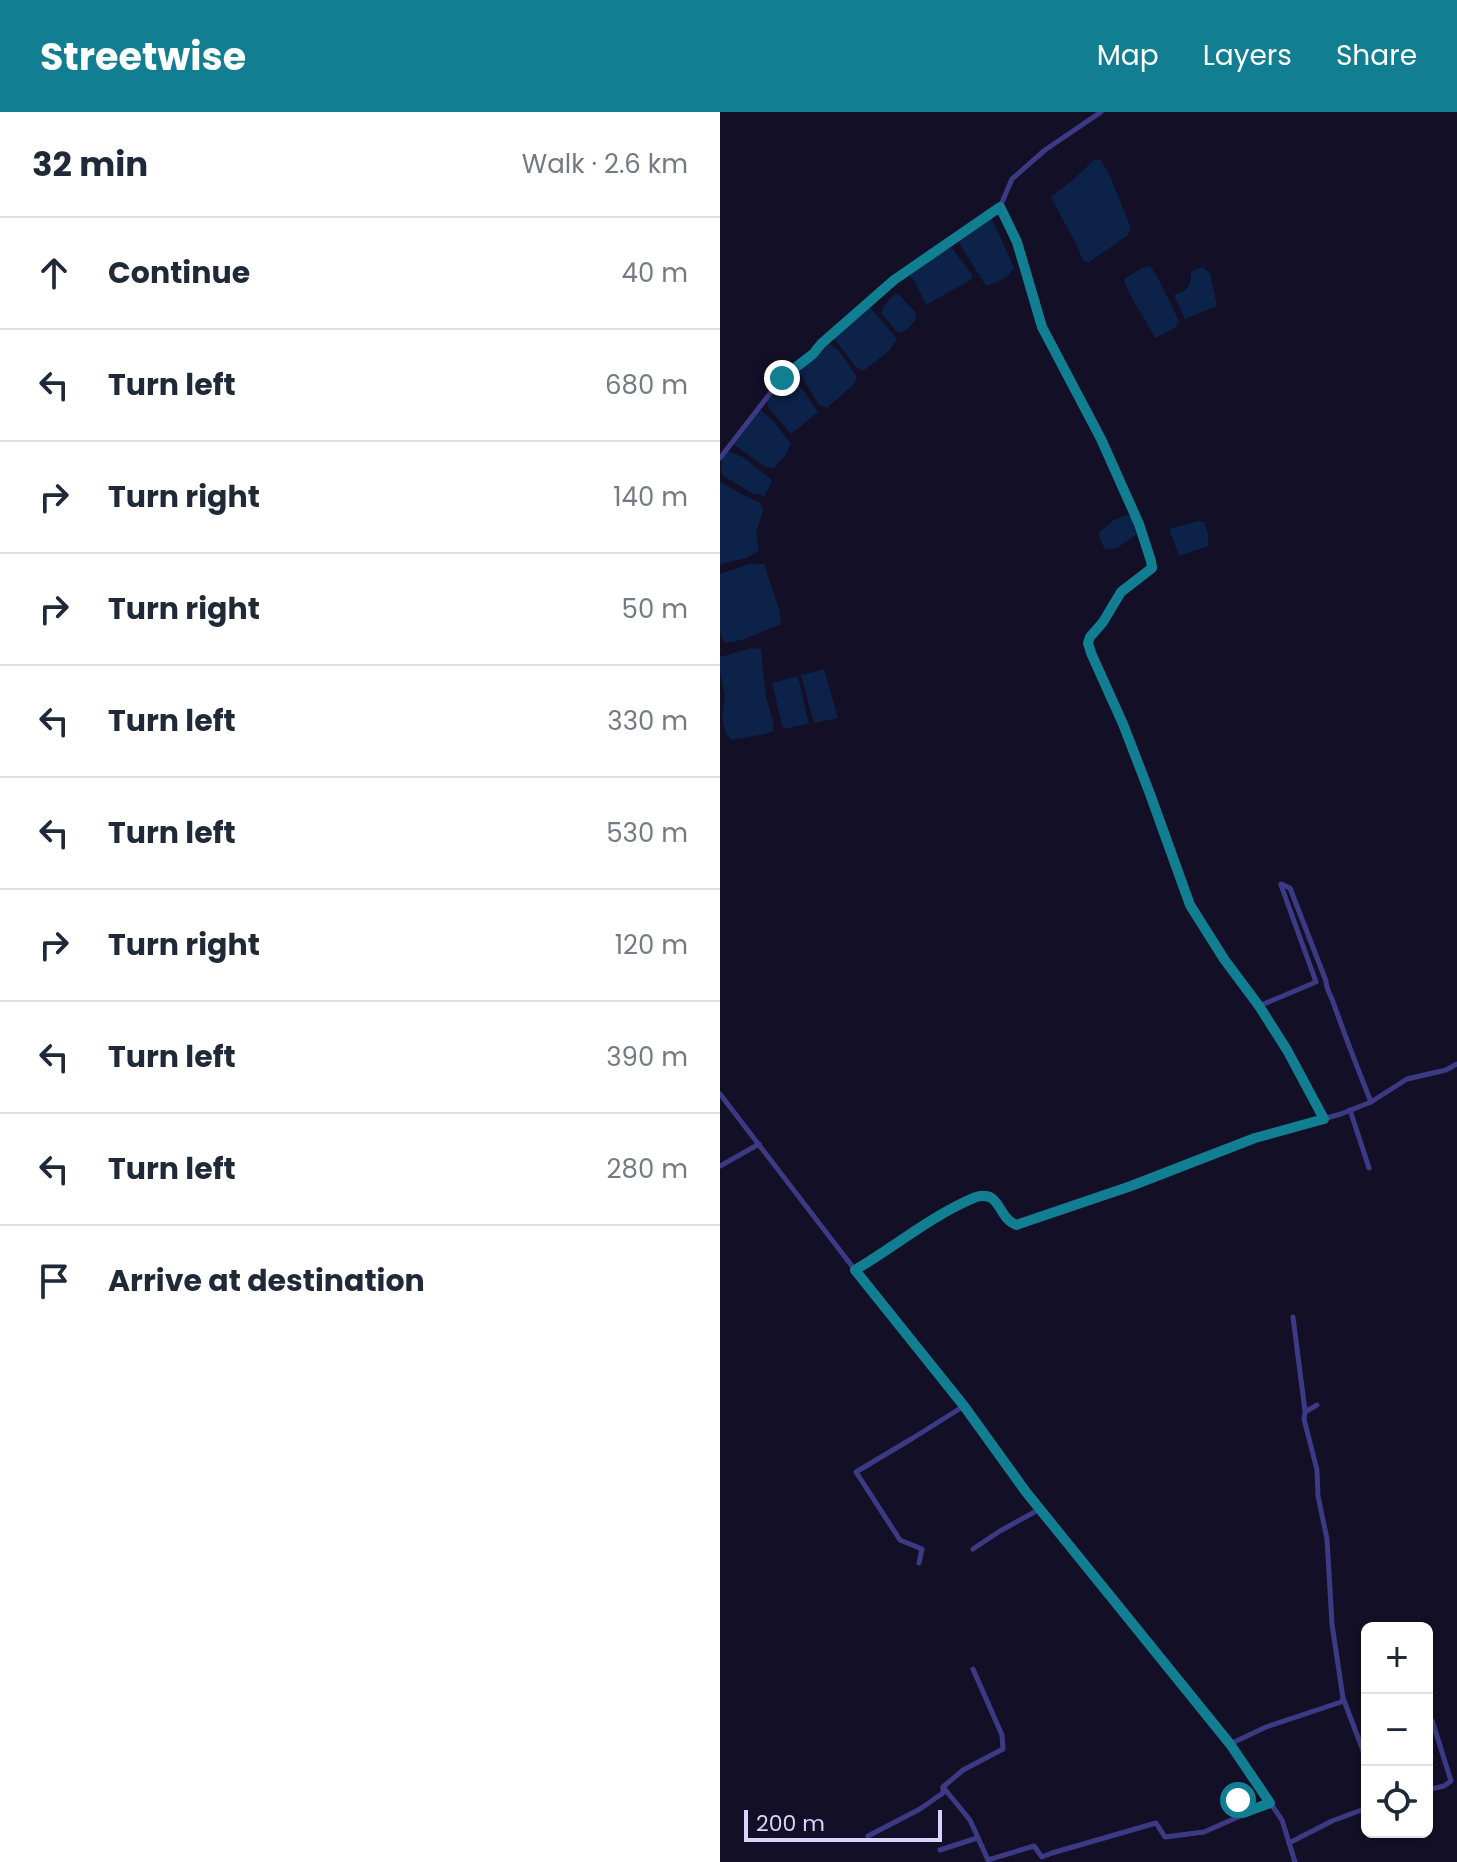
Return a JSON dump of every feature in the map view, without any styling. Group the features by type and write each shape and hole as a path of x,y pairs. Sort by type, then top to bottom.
{"street":[{"path":"720,458 782,378 894,280 1000,207 1012,179 1045,150 1101,112"},
{"path":"1000,207 1017,242 1042,327 1101,439 1139,524 1151,561 1152,568 1121,592 1090,637 1091,653 1123,724 1190,905 1287,1050 1324,1119"},
{"path":"1259,1006 1316,982 1281,884 1290,888 1371,1102"},
{"path":"855,1270 919,1226 976,1197 991,1196 1008,1220 1016,1225 1131,1186 1255,1138 1350,1110 1371,1102 1407,1079 1446,1070 1457,1064"},
{"path":"720,1094 964,1406 1040,1509 1230,1744 1282,1820 1295,1862"},
{"path":"1350,1110 1369,1168"},
{"path":"720,1166 759,1144"},
{"path":"1293,1317 1304,1419 1317,1470 1318,1496 1327,1539 1332,1624 1343,1698 1361,1745"},
{"path":"1305,1412 1317,1405"},
{"path":"919,1563 922,1549 900,1540 856,1472 964,1406"},
{"path":"973,1549 1040,1509"},
{"path":"868,1836 920,1809 943,1793 943,1787 963,1770 1003,1749 1002,1735 973,1669"},
{"path":"1230,1744 1266,1727 1341,1702 1343,1698"},
{"path":"1433,1723 1451,1781 1433,1789"},
{"path":"943,1787 970,1820 988,1860 1034,1846 1042,1857 1156,1823 1165,1837 1204,1832 1270,1803"},
{"path":"1238,1800 1243,1813"},
{"path":"1289,1843 1361,1810"},
{"path":"940,1850 977,1838"}],"water":[{"path":"1100,159 1131,228 1128,235 1088,263 1083,260 1051,197 1094,160"},
{"path":"989,212 1014,268 1006,278 986,286 956,238"},
{"path":"947,241 972,279 926,305 915,282 905,271"},
{"path":"1150,266 1179,321 1175,328 1155,338 1124,279"},
{"path":"1202,267 1210,273 1217,306 1185,319 1174,295 1189,285 1191,272"},
{"path":"898,293 915,311 916,320 905,331 898,333 881,313 888,301"},
{"path":"869,306 897,339 889,351 863,371 855,366 833,337 835,327"},
{"path":"826,341 839,351 857,377 854,384 827,408 819,405 799,372 797,363"},
{"path":"788,374 818,412 791,434 768,407 766,396"},
{"path":"759,408 791,444 774,468 765,467 730,442"},
{"path":"728,451 743,457 772,480 765,496 753,494 722,475 722,462"},
{"path":"720,482 761,503 763,511 756,532 759,551 747,558 720,564"},
{"path":"1127,515 1133,519 1137,534 1117,548 1105,550 1098,533 1114,520"},
{"path":"1204,522 1208,546 1179,556 1169,529"},
{"path":"749,564 764,564 781,624 742,640 725,643 720,633 720,574"},
{"path":"752,648 761,649 773,731 731,740 725,732 722,717 725,698 720,657"},
{"path":"824,669 838,718 814,723 801,675"},
{"path":"798,676 809,724 783,729 772,683"}],"route":[{"path":"782,378 894,280 1000,207 1017,242 1042,327 1101,439 1139,524 1151,561 1152,568 1121,592 1090,637 1091,653 1123,724 1190,905 1287,1050 1324,1119 1255,1138 1131,1186 1016,1225 1011,1224 991,1196 985,1194 919,1226 855,1270 964,1406 1026,1492 1230,1744 1270,1803 1243,1813 1238,1800"}]}
